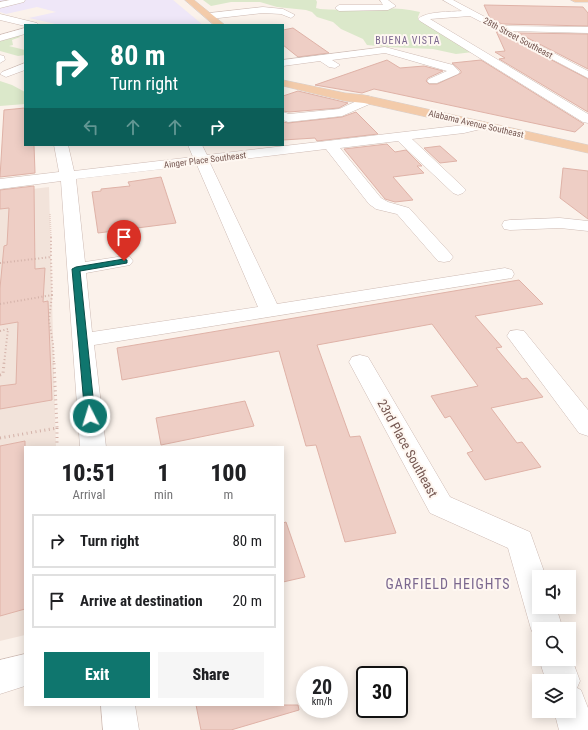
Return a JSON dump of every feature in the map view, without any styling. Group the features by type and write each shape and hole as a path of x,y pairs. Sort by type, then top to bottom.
{"main road":[{"path":"189,0 219,24"},
{"path":"575,0 588,0"},
{"name":"Alabama Avenue Southeast","path":"284,69 308,84"},
{"name":"Alabama Avenue Southeast","path":"284,78 350,93 366,99"},
{"name":"Alabama Avenue Southeast","path":"284,83 344,97 366,99 588,149"}],"street":[{"path":"0,5 21,0"},
{"path":"339,8 392,6 384,0"},
{"name":"28th Street Southeast","path":"447,0 587,73"},
{"path":"210,16 270,10 285,12 291,15"},
{"path":"473,14 427,17 423,20 588,119"},
{"path":"0,17 24,24"},
{"path":"0,33 24,27"},
{"path":"0,38 24,28"},
{"path":"500,28 588,30"},
{"path":"284,63 385,50 399,55 386,60 428,70 441,65 454,72 433,81"},
{"path":"322,58 333,65 376,57"},
{"path":"6,74 24,66"},
{"path":"284,116 288,118 342,112 366,99"},
{"name":"Ainger Place Southeast","path":"0,184 68,176 198,153 287,155 312,151 330,145 464,129 480,125"},
{"path":"402,137 458,190"},
{"path":"330,145 375,201 382,206 403,211 444,258"},
{"path":"61,146 68,176 93,446"},
{"path":"198,153 270,311"},
{"path":"510,225 560,224 588,226"},
{"path":"76,269 124,261"},
{"path":"83,340 505,274"},
{"path":"517,336 588,428"},
{"name":"23rd Place Southeast","path":"360,362 440,505 520,540 532,579"},
{"path":"0,677 24,670"},
{"path":"118,706 121,730"},
{"path":"574,718 577,730"}],"path":[{"path":"50,208 52,295 49,320 53,344 57,446"},
{"path":"0,264 51,257"},
{"path":"0,304 52,295"},
{"path":"0,331 8,329 3,374 0,375"},
{"path":"0,438 57,428"}],"shaded area":[{"path":"0,0 173,0 202,24 56,24 29,18 56,12 37,7 6,14 0,12"},
{"path":"49,187 56,446 24,446 24,635 0,641 0,193"}],"green space":[{"path":"203,0 316,0 316,8 320,9 345,10 383,8 420,12 418,17 419,20 473,52 456,54 433,49 367,45 363,39 341,29 333,22 317,17 312,12 306,10 277,7 260,2 231,2 211,6"},
{"path":"19,35 20,37 12,40 13,45 9,46 24,50 24,55 18,56 0,51 0,40"},
{"path":"0,81 24,91 24,104 0,106"}],"building":[{"path":"484,5 583,7 588,13 588,26 502,24 490,18"},
{"path":"293,28 329,53 298,57 284,46 284,30"},
{"path":"496,31 588,79 588,112 499,59 505,58 495,52 505,51"},
{"path":"518,33 588,34 588,69"},
{"path":"387,60 400,68 424,66 443,71 428,78 426,81 429,84 437,84 461,73 461,71 452,63 481,60 584,124 575,132 374,89 362,93 315,85"},
{"path":"298,91 348,103 339,108 289,112 284,111 284,96"},
{"path":"24,108 24,146 34,146 35,173 0,177 4,110"},
{"path":"356,112 378,134 317,141 315,138 284,140 284,122 342,117"},
{"path":"387,144 395,152 406,150 422,166 417,166 424,173 393,177 413,200 395,202 385,199 344,149"},
{"path":"440,146 457,161 440,163 424,148"},
{"path":"563,168 588,171 588,219 560,198"},
{"path":"161,177 176,223 98,233 92,192 101,191 101,189 130,186 128,182"},
{"path":"34,186 35,269 45,268 43,302 48,301 52,400 0,409 0,386 16,384 18,322 0,325 0,288 4,246 7,245 9,208 0,209 0,190"},
{"path":"519,280 543,304 475,316 502,347 496,348 522,379 527,378 543,397 491,408 517,443 522,442 541,467 485,480 467,453 473,451 450,416 445,418 431,396 478,386 432,324 317,345 350,437 360,436 396,533 345,542 316,445 306,446 279,351 122,380 117,348"},
{"path":"245,401 254,426 161,445 156,418"},
{"path":"25,441 24,609 0,616 0,446"},
{"path":"286,522 305,577 284,582 284,523"},
{"path":"296,705 296,711 231,730 201,730 196,706"}],"district":[{"name":"BUENA VISTA","path":"408,40"},
{"name":"GARFIELD HEIGHTS","path":"448,584"}],"route":[{"path":"90,416 76,269 124,261"}]}
